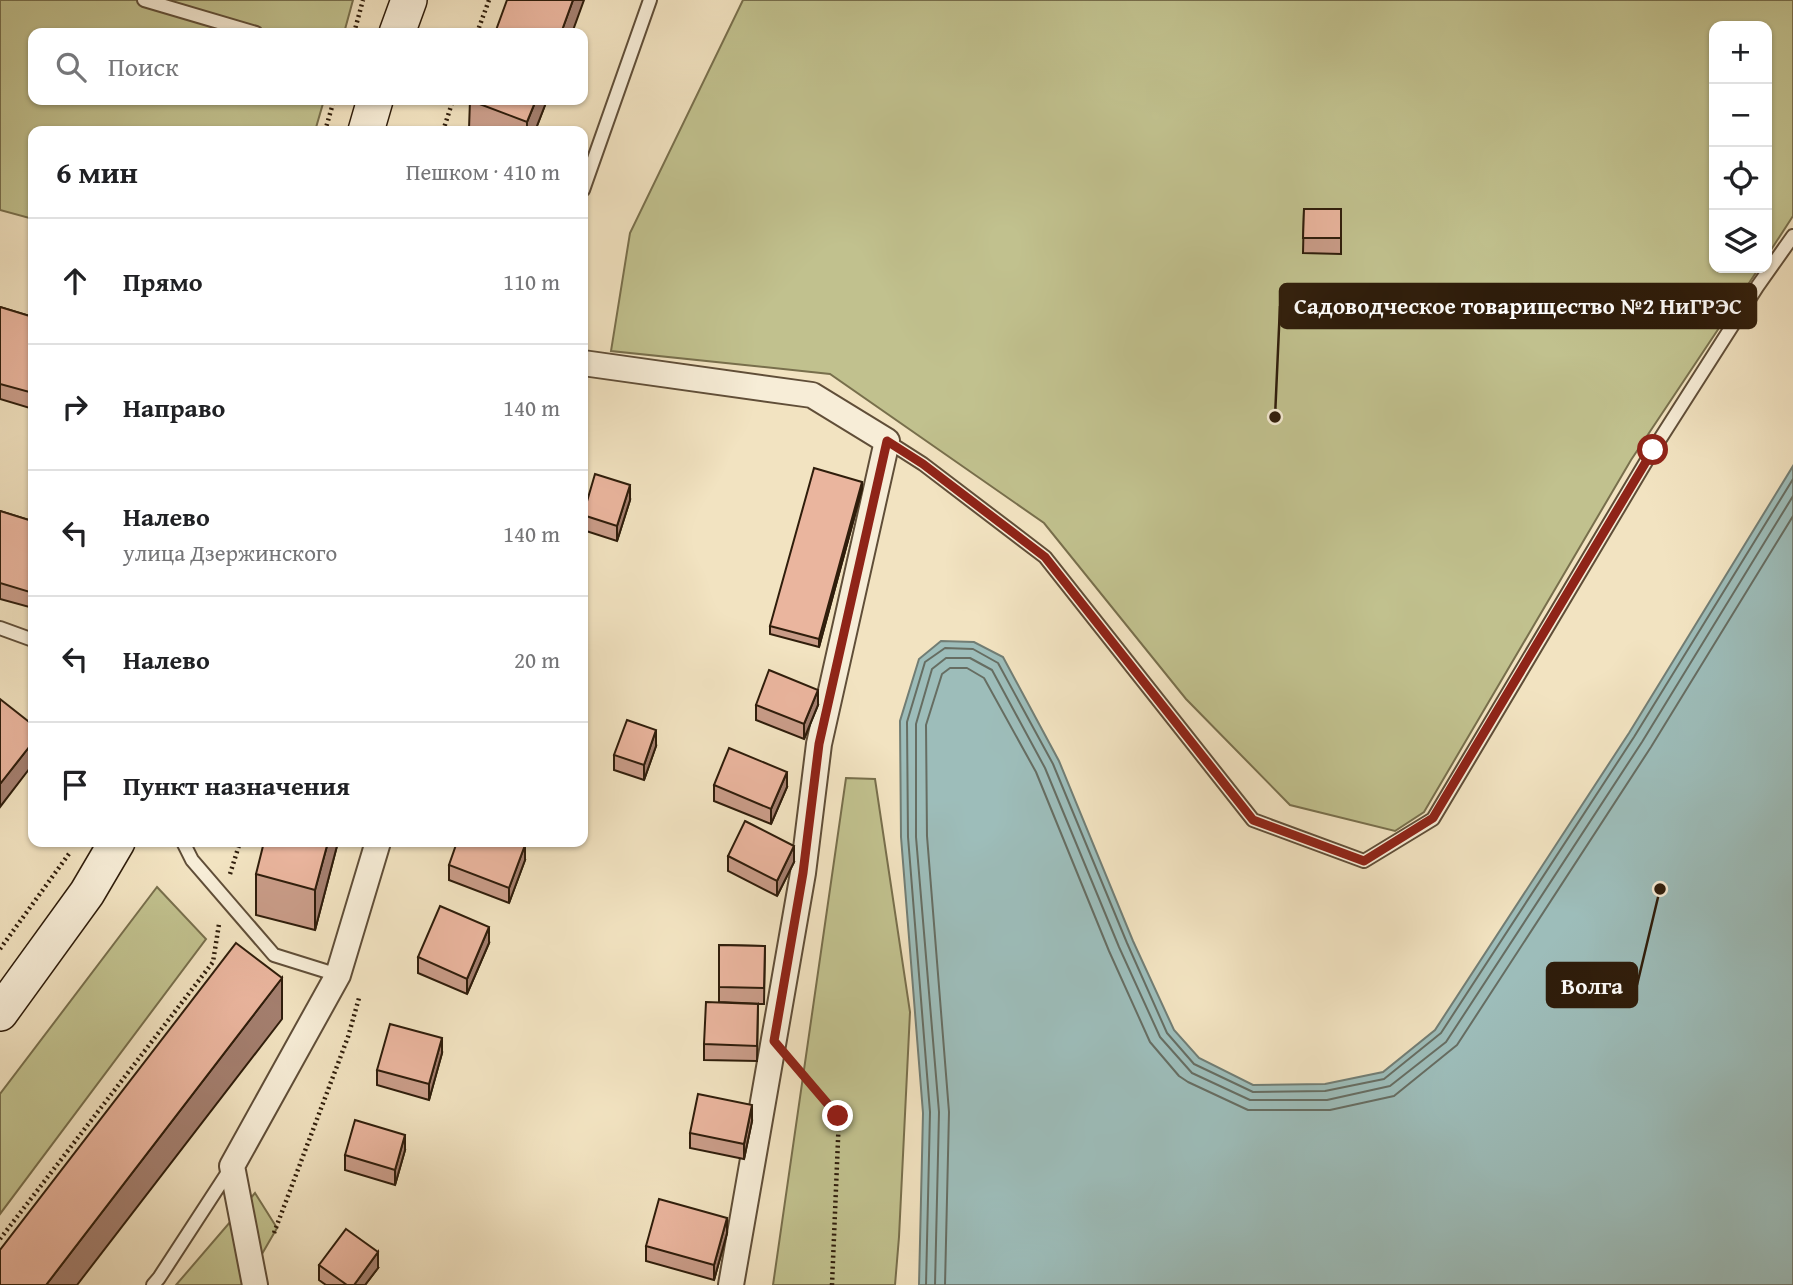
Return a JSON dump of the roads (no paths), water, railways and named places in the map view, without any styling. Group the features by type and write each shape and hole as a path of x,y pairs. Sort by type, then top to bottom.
{"main road":[{"path":"399,28 409,0"},
{"path":"367,126 374,105"},
{"path":"0,1013 88,893 114,847"}],"street":[{"path":"588,364 812,395 887,441 819,744 803,873 731,1285"},
{"path":"255,1284 232,1166 338,975 376,847"}],"lane":[{"path":"145,0 239,28"},
{"path":"588,176 650,0"},
{"path":"887,441 923,464 1045,557 1253,820 1364,861 1433,818 1653,450 1757,287 1793,236"},
{"path":"0,628 28,638"},
{"path":"186,847 192,860 274,955 338,975"},
{"path":"153,1285 232,1166"}],"water":[{"path":"1793,466 1793,1285 919,1285 923,1113 901,837 900,721 919,659 941,641 974,642 1003,657 1059,761 1133,941 1174,1030 1199,1058 1253,1085 1325,1084 1383,1072 1435,1030 1629,733"}],"place":[{"name":"Садоводческое товарищество №2 НиГРЭС","path":"1275,417"},
{"name":"Волга","path":"1660,889"}]}
